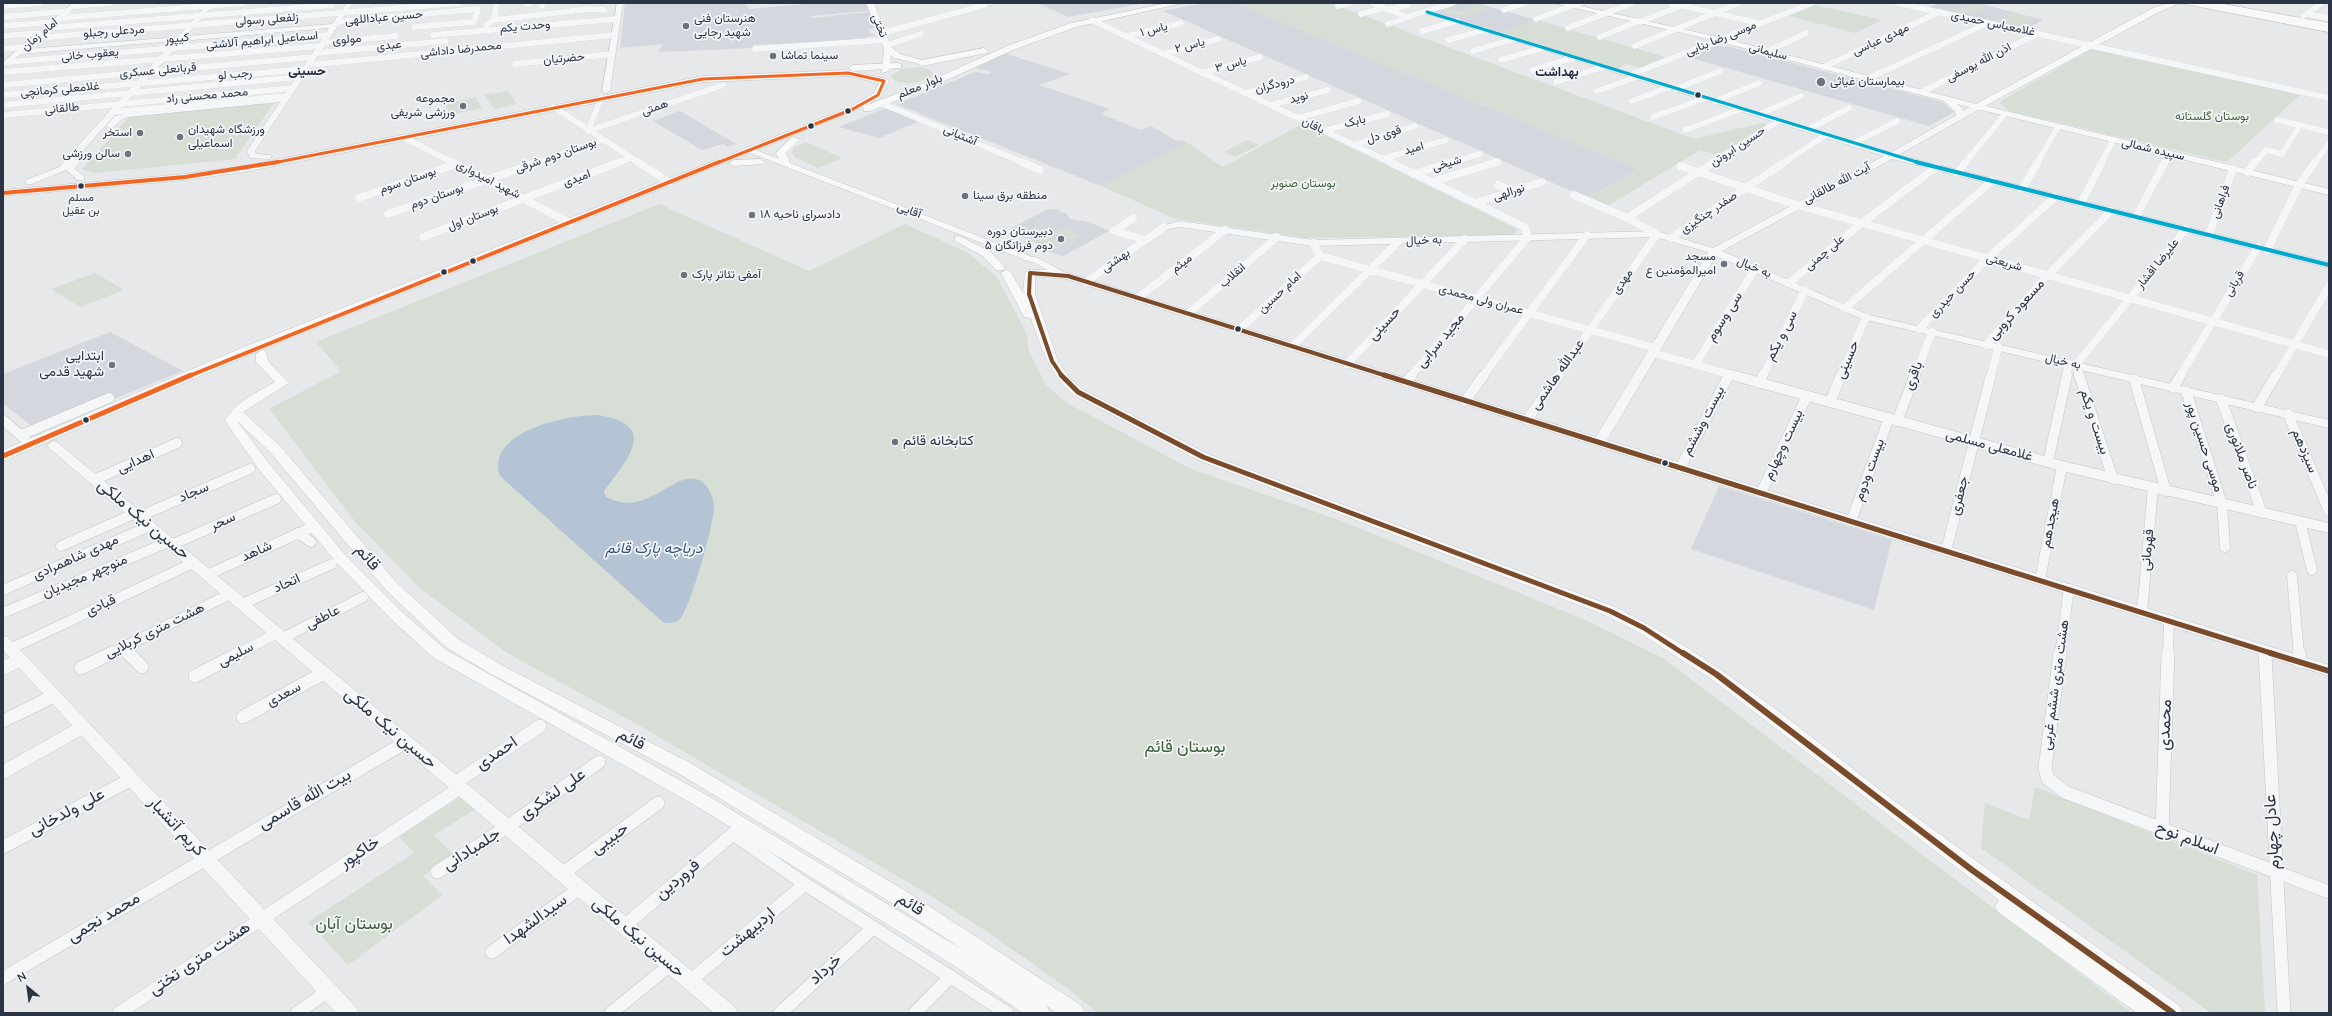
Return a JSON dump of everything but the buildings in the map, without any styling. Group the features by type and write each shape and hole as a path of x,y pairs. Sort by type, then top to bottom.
{"highway":[{"path":"2204,3 2329,26"},
{"path":"2232,3 2327,20"}],"main road":[{"name":"تختی","path":"870,3 888,61 897,56 922,63"},
{"name":"بلوار معلم","path":"3,456 244,352 570,223 669,182 748,157 859,106 878,95 888,61 898,66 972,54 1078,19 1162,3"},
{"name":"بلوار معلم","path":"3,468 262,354 935,82 997,53 1092,20 1179,3"},
{"name":"سلیمانی","path":"1557,3 1718,39 1977,107"},
{"name":"آیت الله طالقانی","path":"1977,107 2090,45 2157,6 2176,3"},
{"path":"2184,3 2329,30"},
{"path":"972,54 961,61 970,62 997,53"},
{"path":"3,185 200,167 268,157 604,95 713,73 863,67 888,61"},
{"path":"888,61 917,86 935,82 944,76 944,70 936,65 922,63"},
{"path":"3,192 214,173 405,138 554,108 604,95 703,79 848,73 888,61"},
{"path":"1940,97 1957,107 1961,116"},
{"name":"سپیده شمالی","path":"1977,107 2329,192"},
{"path":"786,165 781,153 795,139"},
{"name":"آقایی","path":"748,157 786,165 1035,260"},
{"name":"آقایی","path":"748,157 966,242 987,254 1003,271 1032,312"},
{"path":"1025,257 1035,260 1038,263 1038,268 1030,273 1018,275 1003,271 1003,262 1012,258 1025,257"},
{"path":"1030,273 1029,294 1032,312 1047,372 1066,393 1201,465 1270,488 1529,587 1605,618 1660,646 1706,677 2037,930 2154,1013"},
{"path":"1032,312 1056,370 1066,382 1097,402 1203,457 1610,611 1674,646 1716,674 1972,870 2173,1013"},
{"path":"236,412 244,404 283,383 262,362 262,354"},
{"name":"قائم","path":"1040,1013 960,959 704,802 440,654 372,592 262,464 231,421 236,412 275,449 391,586 452,642 497,670 684,768 902,899 1075,1013"}],"street":[{"path":"3,6 40,3"},
{"path":"75,4 110,3"},
{"path":"3,26 211,4 244,3"},
{"path":"268,157 253,156 251,151 350,3"},
{"name":"زلفعلی رسولی","path":"192,26 460,3"},
{"path":"494,20 497,3"},
{"path":"588,3 589,9"},
{"path":"588,132 604,95 620,3"},
{"path":"1338,6 1350,3"},
{"path":"1372,3 1402,16 1411,17"},
{"path":"1388,24 1453,3"},
{"path":"1504,10 1525,3"},
{"path":"1536,19 1580,3"},
{"path":"1568,28 1632,3"},
{"path":"1670,3 1759,23"},
{"path":"1600,37 1688,3"},
{"path":"1635,46 1739,3"},
{"name":"موسی رضا بنایی","path":"1597,91 1718,39 1812,3"},
{"name":"غلامعباس حمیدی","path":"1897,3 2329,98"},
{"path":"2305,15 2322,3"},
{"name":"امام زمان","path":"7,61 45,31 75,4"},
{"path":"56,173 60,175 70,171 71,167 116,115 121,104 211,4"},
{"path":"755,49 888,61 988,4"},
{"path":"3,36 201,16 332,5"},
{"path":"1361,14 1408,5"},
{"name":"حسین عباداللهی","path":"336,24 437,15 478,9 474,22 453,24"},
{"path":"486,25 494,20 524,16 573,14 574,11 589,9 604,10"},
{"path":"3,17 68,11"},
{"path":"509,19 512,12"},
{"path":"1427,12 1854,143 1891,156 2329,265"},
{"name":"مهدی عباسی","path":"1824,67 1939,12"},
{"name":"وحدت یکم","path":"433,35 617,19"},
{"name":"بافان","path":"1092,20 1525,227 1528,237"},
{"path":"1422,31 1457,21"},
{"name":"یاس ۱","path":"1126,36 1181,23"},
{"path":"1867,79 1988,23"},
{"name":"کیپور","path":"23,49 180,38 336,24"},
{"path":"414,27 453,24"},
{"path":"448,34 453,24"},
{"name":"مردعلی رجبلو","path":"36,38 192,26"},
{"path":"1448,40 1485,30"},
{"path":"459,45 465,32"},
{"path":"1766,52 1806,33"},
{"path":"888,61 921,34"},
{"name":"اذن الله یوسفی","path":"1922,92 2037,34"},
{"name":"اسماعیل ابراهیم آلاشتی","path":"172,48 328,35"},
{"name":"محمدرضا داداشی","path":"307,67 459,45 615,35"},
{"name":"مولوی","path":"3,72 322,44 396,36"},
{"name":"یاس ۲","path":"1163,54 1218,39"},
{"path":"1473,51 1513,39"},
{"name":"عبدی","path":"315,55 459,45"},
{"name":"یعقوب خانی","path":"7,61 172,48"},
{"path":"1501,60 1542,48"},
{"path":"3,49 23,49"},
{"name":"حضرتیان","path":"515,64 612,54"},
{"name":"قربانعلی عسکری","path":"3,85 315,55"},
{"name":"یاس ۳","path":"1202,72 1260,57"},
{"path":"1532,70 1573,58"},
{"name":"رجب لو","path":"140,83 307,67"},
{"path":"1556,82 1603,67"},
{"path":"1632,101 1720,71"},
{"path":"3,105 300,77"},
{"name":"درودگران","path":"1245,93 1306,77"},
{"name":"غلامعلی کرمانچی","path":"3,95 140,83"},
{"path":"1715,101 1759,83"},
{"name":"همتی","path":"588,132 723,85"},
{"name":"محمد محسنی راد","path":"121,104 293,88"},
{"name":"نوید","path":"1270,105 1328,90"},
{"path":"1760,114 1801,96"},
{"path":"29,182 56,173 62,169 116,115 286,98"},
{"path":"1653,117 1706,98"},
{"path":"1298,118 1359,102"},
{"name":"آشتیانی","path":"881,103 1040,170"},
{"name":"طالقانی","path":"3,115 121,104"},
{"name":"آیت الله طالقانی","path":"1714,251 1797,205 1891,156 1977,107"},
{"path":"554,108 588,132 669,182"},
{"path":"1809,130 1849,108"},
{"path":"1685,130 1742,109"},
{"name":"بابک","path":"1324,131 1387,114"},
{"path":"1957,173 2005,114"},
{"path":"2277,120 2328,130"},
{"path":"1854,143 1897,121"},
{"name":"حسین ابروتن","path":"1627,218 1777,122"},
{"path":"2247,172 2266,150 2282,154 2300,125"},
{"name":"قوی دل","path":"1353,145 1415,126"},
{"path":"2022,189 2058,127"},
{"name":"صفدر چنگیزی","path":"1671,238 1826,135"},
{"name":"شهيد امیدواری","path":"405,138 570,223"},
{"name":"بوستان دوم شرقی","path":"486,180 602,140"},
{"name":"امید","path":"1382,158 1446,140"},
{"path":"2081,204 2113,140"},
{"name":"قربانی","path":"2173,388 2213,321 2262,249 2299,185 2329,143"},
{"name":"شیخی","path":"1414,174 1480,154"},
{"path":"2136,217 2169,154"},
{"name":"امیدی","path":"524,199 631,158"},
{"path":"1431,182 1498,162"},
{"name":"بوستان سوم","path":"359,198 456,164"},
{"name":"شریعتی","path":"1680,166 1797,205 2329,354"},
{"name":"علی چمنی","path":"1789,283 1862,223 1936,167"},
{"name":"فراهانی","path":"2209,235 2233,169"},
{"path":"70,171 81,178"},
{"name":"بوستان دوم","path":"388,214 486,180"},
{"path":"1844,308 1992,181"},
{"name":"نورالهی","path":"1475,203 1542,182"},
{"path":"1498,185 1512,191"},
{"path":"1574,195 1627,218 1657,234"},
{"name":"حسن حیدری","path":"1919,329 1988,258 2056,197"},
{"name":"بوستان اول","path":"423,237 524,199"},
{"name":"مسعود کروبی","path":"1986,345 2048,275 2111,211"},
{"name":"بهشتی","path":"1133,218 1114,231 1146,240"},
{"name":"به خیال","path":"1164,227 1180,224 1313,243 1398,242 1657,234 1714,251 1866,317 2329,424"},
{"name":"بهشتی","path":"1086,282 1164,227"},
{"name":"میثم","path":"1138,298 1225,230"},
{"name":"علیرضا افشار","path":"2072,365 2186,230"},
{"name":"مهدی","path":"1590,330 1657,234"},
{"path":"1465,401 1588,235"},
{"name":"انقلاب","path":"1188,314 1277,237"},
{"name":"مجید سرابی","path":"1406,382 1528,237"},
{"name":"حسینی","path":"1347,364 1466,239"},
{"path":"1292,347 1398,242"},
{"path":"1313,243 1320,256"},
{"path":"1599,443 1714,251"},
{"name":"عمران ولی محمدی","path":"1320,256 1590,330 1654,351"},
{"name":"امام حسین","path":"1239,330 1320,256"},
{"name":"آقایی","path":"1035,260 1068,276 1086,282 2329,671"},
{"name":"سی وسوم","path":"1695,365 1755,269"},
{"name":"آقایی","path":"1030,273 1049,273 1068,276"},
{"path":"2257,407 2329,286"},
{"name":"سی و یکم","path":"1759,382 1805,290"},
{"name":"حسینی","path":"1830,402 1866,317"},
{"name":"عبدالله هاشمی","path":"1527,420 1590,330"},
{"name":"باقری","path":"1893,420 1932,332"},
{"name":"جعفری","path":"1946,551 1998,347"},
{"name":"غلامعلی مسلمی","path":"1654,351 1695,365 2062,466 2329,528"},
{"path":"2048,462 2072,365"},
{"name":"بیست و یکم","path":"2072,365 2113,479"},
{"name":"بیست وششم","path":"1680,468 1729,374"},
{"path":"2134,379 2166,491"},
{"name":"موسی حسین پور","path":"2186,391 2222,504 2225,547"},
{"name":"بیست وچهارم","path":"1761,493 1807,396"},
{"path":"21,435 109,398"},
{"name":"ناصر ملانوری","path":"2221,399 2262,513"},
{"name":"سیزدهم","path":"2288,414 2329,511"},
{"path":"3,420 31,444"},
{"name":"بیست ودوم","path":"1851,521 1893,420"},
{"name":"اهدایی","path":"94,480 177,443"},
{"name":"حسین نیک ملکی","path":"53,445 728,1013"},
{"name":"هیجدهم","path":"2040,580 2062,466"},
{"name":"سجاد","path":"141,519 250,470"},
{"name":"قهرمانی","path":"2142,612 2153,488"},
{"name":"سحر","path":"170,543 276,499"},
{"path":"61,546 141,519"},
{"name":"مهدی شاهمرادی","path":"3,590 141,519"},
{"path":"2300,522 2312,570"},
{"name":"شاهد","path":"207,574 308,529"},
{"path":"298,533 311,542"},
{"name":"منوچهر مجیدیان","path":"3,613 170,543"},
{"name":"قبادی","path":"3,668 11,650 193,563"},
{"name":"اتحاد","path":"236,599 332,564"},
{"path":"2292,576 2300,662"},
{"name":"هشت متری ششم غربی","path":"2048,780 2046,768 2069,589"},
{"name":"عاطفی","path":"280,636 363,597"},
{"name":"هشت متری کربلایی","path":"81,668 122,647 236,599"},
{"name":"محمدی","path":"2162,830 2169,620"},
{"name":"سلیمی","path":"195,676 280,636"},
{"path":"122,647 142,667"},
{"name":"کریم آتشبار","path":"11,650 348,1013"},
{"name":"عادل چهارم","path":"2265,651 2275,872 2284,1013"},
{"name":"سعدی","path":"243,717 324,673"},
{"path":"3,721 54,696"},
{"name":"احمدی","path":"457,785 540,726"},
{"path":"3,772 83,727"},
{"name":"بیت الله قاسمی","path":"205,858 406,742"},
{"name":"علی لشکری","path":"507,827 599,762"},
{"name":"علی ولدخانی","path":"3,847 132,779"},
{"name":"اسلام نوح","path":"2048,780 2065,792 2329,892"},
{"name":"خاکپور","path":"261,919 457,785"},
{"name":"حبیبی","path":"562,874 658,803"},
{"name":"جلمبادانی","path":"437,872 507,827"},
{"name":"فروردین","path":"624,926 733,834 805,884"},
{"name":"محمد نجمی","path":"3,978 205,858"},
{"path":"805,884 949,978 1007,1013"},
{"name":"اردیبهشت","path":"690,981 805,884"},
{"name":"سیدالشهدا","path":"492,952 580,888"},
{"name":"هشت متری تختی","path":"119,1013 261,919"},
{"name":"خرداد","path":"780,1013 873,928"},
{"path":"611,1013 670,965"},
{"path":"915,1013 949,978"},
{"path":"297,1013 328,991"}],"shaded area":[{"path":"625,3 745,3 749,9 816,3 865,3 868,11 811,16 812,18 869,12 875,28 869,29 871,33 876,35 853,41 753,45 753,48 658,52 663,44 620,48"},
{"path":"1037,3 1145,3 1068,17"},
{"path":"1205,3 1235,3 1638,169 1587,198 1163,11"},
{"path":"1455,3 1476,3 1537,20 1503,33 1434,12"},
{"path":"1939,3 1978,3 2043,20 2026,29 1927,8"},
{"name":"بیمارستان غیاثی","path":"1715,46 1730,47 1942,102 1954,112 1929,126 1688,57"},
{"path":"1004,53 1070,74 1039,85 1110,109 1101,114 1141,130 1151,126 1177,141 1182,140 1188,143 1101,186 896,104 976,72 988,74 992,72 976,68"},
{"path":"890,108 920,121 879,138 839,127 883,109"},
{"path":"680,111 736,144 728,147 723,144 702,150 653,121"},
{"name":"دبیرستان دوره دوم فرزانگان ۵","path":"1048,209 1061,210 1059,212 1066,213 1070,219 1089,222 1109,231 1063,256 1041,249 1045,247 1008,230"},
{"path":"110,332 183,371 116,398 109,395 33,427 3,403 3,374"},
{"path":"1719,486 1892,540 1874,610 1691,549"}],"green space":[{"path":"1235,3 1330,3 1694,139 1762,123 1768,125 1717,155 1700,150 1606,207 1587,198 1638,169"},
{"path":"1972,3 1986,6 1973,13 1969,12 1963,16 1951,13"},
{"path":"1477,5 1490,9 1464,15 1452,15 1438,11 1446,8 1458,12"},
{"path":"1815,5 1882,20 1855,33 1789,16"},
{"path":"2010,12 2036,19 2031,21 2026,20 2018,26 1997,20 2002,18 2010,19 2006,18 2010,16 2004,15"},
{"path":"1537,20 1665,57 1640,68 1627,64 1617,69 1503,33"},
{"name":"بوستان گلستانه","path":"2092,49 2301,94 2227,162 2009,111 1999,102"},
{"path":"921,67 931,70 933,75 924,80 911,83 899,82 894,80 891,76 901,69"},
{"path":"508,91 517,104 494,109 485,95"},
{"name":"مجموعه ورزشی شریفی","path":"475,97 482,108 451,115 444,104"},
{"name":"ورزشگاه شهیدان اسماعیلی","path":"274,103 235,159 94,173 82,169 130,116"},
{"name":"بوستان صنوبر","path":"1302,124 1517,229 1514,235 1307,238 1176,219 1101,186 1188,143 1223,167"},
{"path":"1247,140 1259,145 1235,157 1224,152"},
{"path":"805,142 842,158 818,168 796,158 791,152 795,147"},
{"name":"بوستان قائم","path":"659,204 809,271 905,224 968,253 997,277 1026,333 1029,351 1046,385 1067,403 1191,469 1336,519 1585,620 1664,659 2132,1013 1097,1013 1074,993 986,931 923,891 633,722 509,654 422,590 357,524 269,409 341,371 316,342"},
{"path":"1065,227 1084,236 1072,241 1052,233"},
{"path":"1047,232 1070,242 1056,249 1033,239"},
{"path":"95,273 124,290 80,307 51,289"},
{"path":"2035,787 2257,875 2265,1013 2211,1013 1981,848 1985,803 2029,820"},
{"name":"بوستان آبان","path":"463,795 478,807 434,835 453,854 423,876 442,895 348,965 308,922 414,853 399,837"}],"water":[{"name":"دریاچه پارک قائم","path":"597,415 617,420 628,426 633,435 633,445 629,456 604,491 606,497 621,502 634,502 647,498 669,486 690,478 699,480 705,484 711,494 714,505 713,514 702,563 691,597 681,618 675,622 664,623 500,476 499,460 505,447 516,437 550,422 568,418"}],"transit line":[{"path":"1427,12 1854,143 1891,156 2329,265"},
{"path":"3,193 185,177 244,169 703,79 848,73 884,81 878,95 853,109 244,352 3,456"},
{"path":"2173,1013 1972,870 1716,674 1644,628 1610,611 1203,457 1078,392 1066,382 1052,361 1029,294 1030,273 1049,273 1068,276 2329,671"}],"place":[{"name":"هنرستان فنی شهید رجایی","path":"686,26"},
{"name":"سینما تماشا","path":"773,56"},
{"name":"بیمارستان غیاثی","path":"1821,82"},
{"name":"مجموعه ورزشی شریفی","path":"463,106"},
{"name":"استخر","path":"140,133"},
{"name":"ورزشگاه شهیدان اسماعیلی","path":"180,137"},
{"name":"سالن ورزشی","path":"128,154"},
{"name":"مسلم بن عقیل","path":"81,186"},
{"name":"منطقه برق سینا","path":"965,196"},
{"name":"دادسرای ناحیه ۱۸","path":"752,215"},
{"name":"دبیرستان دوره دوم فرزانگان ۵","path":"1061,239"},
{"name":"مسجد امیرالمؤمنین ع","path":"1724,264"},
{"name":"آمفی تئاتر پارک","path":"684,275"},
{"name":"ابتدایی شهید قدمی","path":"112,365"},
{"name":"کتابخانه قائم","path":"895,442"}],"district":[{"name":"حسینی","path":"307,72"},
{"name":"بهداشت","path":"1557,73"}]}
